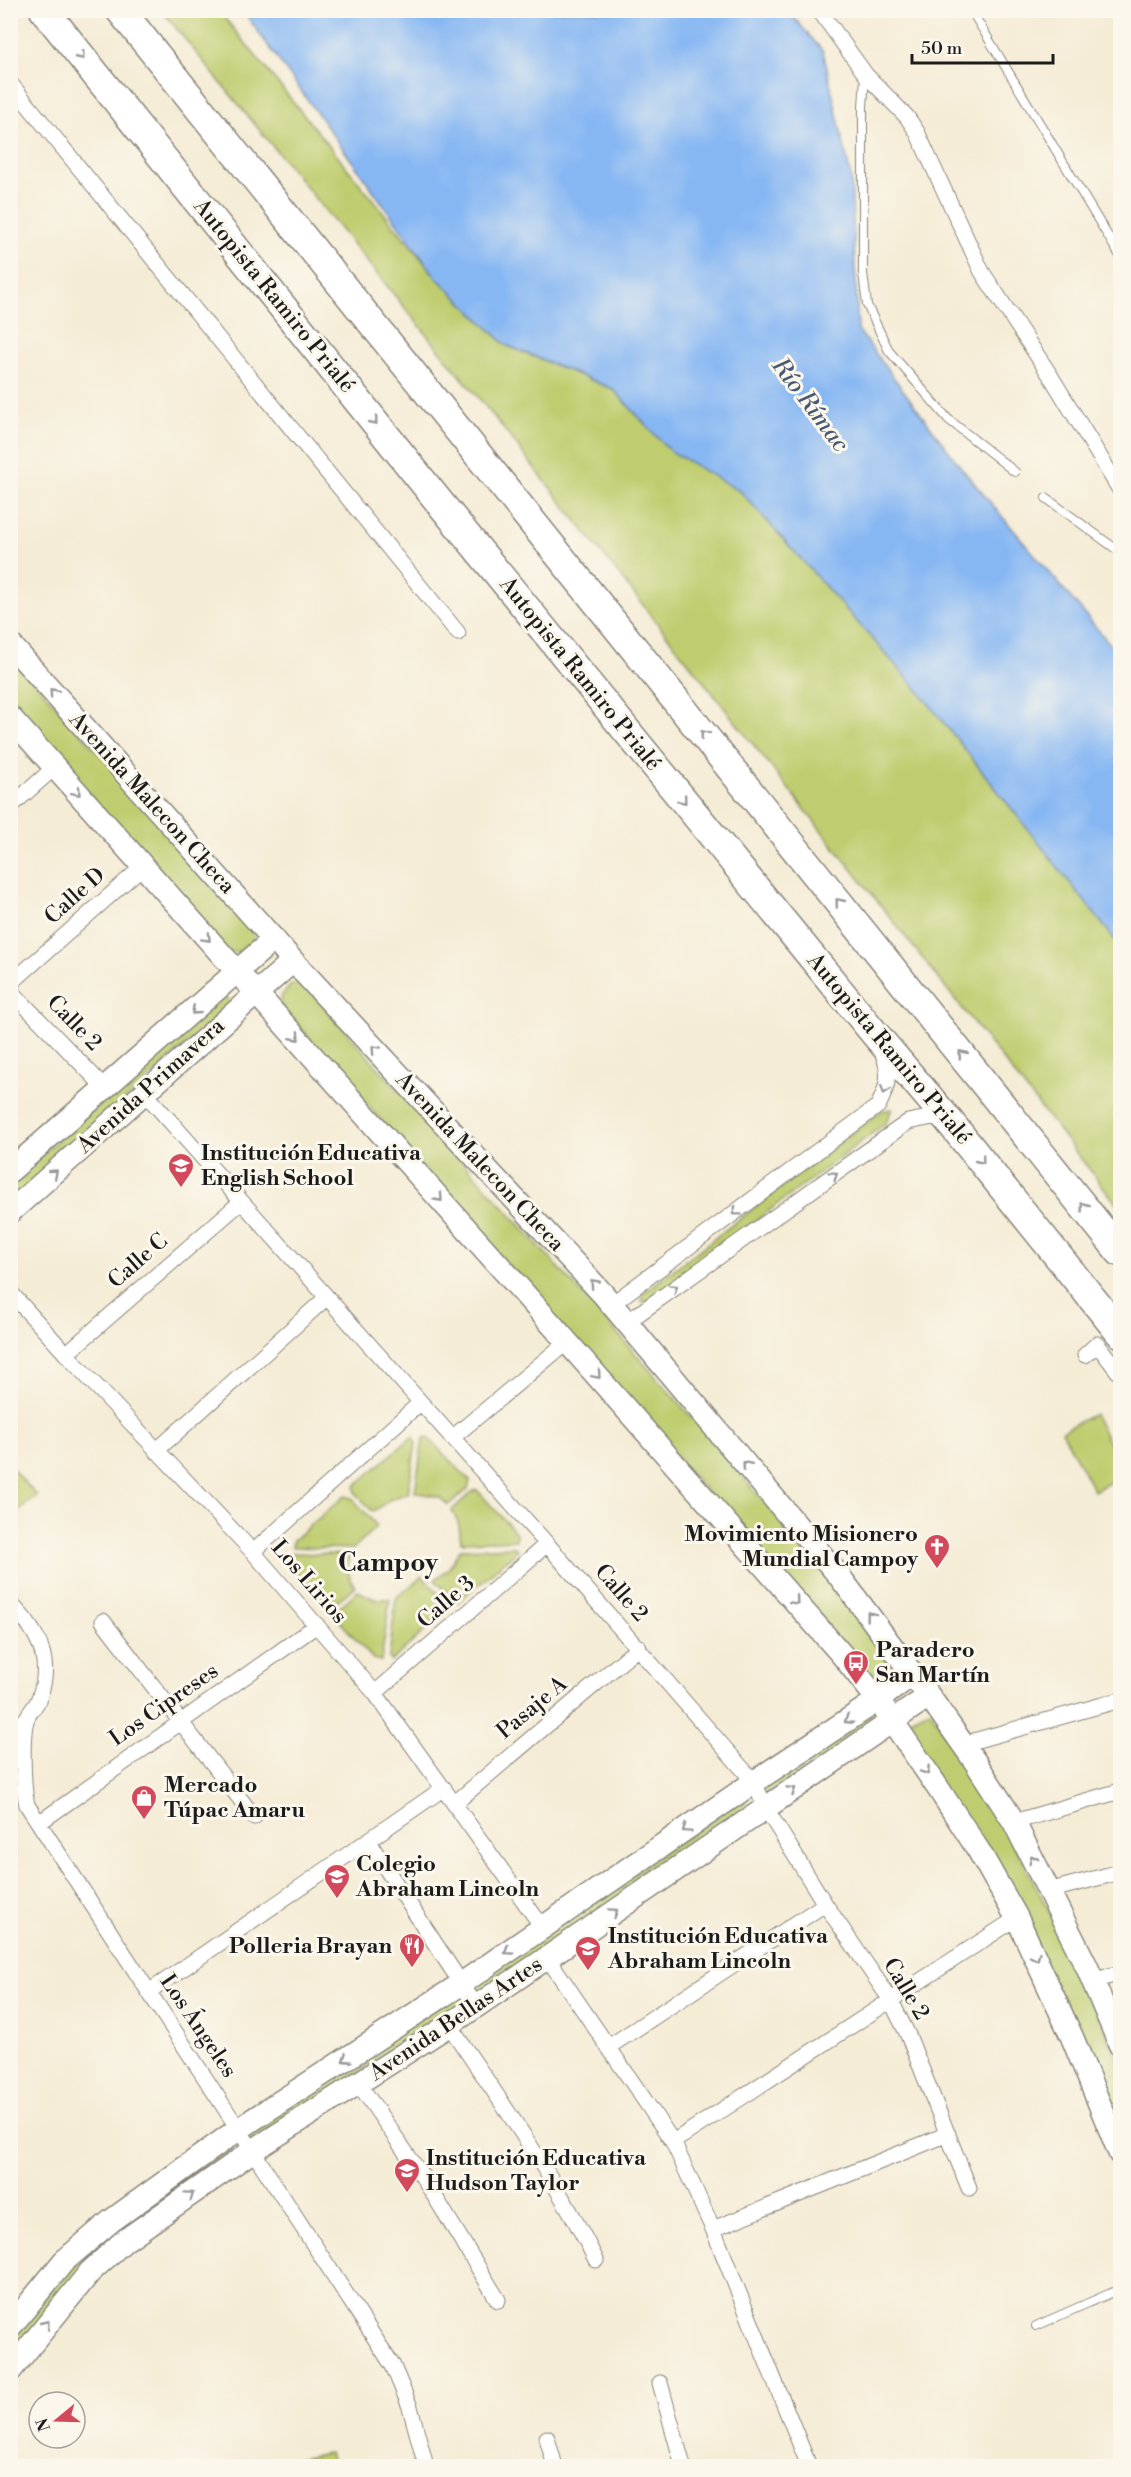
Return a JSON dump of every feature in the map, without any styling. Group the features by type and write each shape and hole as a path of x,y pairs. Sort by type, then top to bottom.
{"highway":[{"name":"Autopista Ramiro Prialé","path":"44,10 440,503 949,1121 1120,1333"},
{"path":"120,10 1120,1252"}],"main road":[{"name":"Avenida Malecon Checa","path":"10,644 293,961 612,1304 840,1577 929,1696 1014,1822 1093,1981 1120,2045"},
{"path":"10,717 567,1342 843,1656 878,1700 979,1851 1017,1918 1072,2037 1120,2154"},
{"name":"Avenida Primavera","path":"10,1171 274,939"},
{"name":"Avenida Primavera","path":"10,1212 293,961"},
{"name":"Avenida Bellas Artes","path":"10,2327 64,2262 88,2239 240,2128 460,1984 913,1674"},
{"name":"Avenida Bellas Artes","path":"10,2371 90,2272 124,2241 254,2150 449,2025 929,1696"}],"street":[{"path":"819,10 866,75 907,117 917,132 982,272 1050,375 1120,490"},
{"path":"10,83 458,633"},
{"path":"10,807 55,767"},
{"name":"Calle D","path":"10,984 142,867"},
{"name":"Calle 2","path":"10,990 105,1088"},
{"path":"612,1304 878,1106 886,1090 889,1077 876,1034"},
{"name":"Calle 2","path":"144,1092 639,1647 754,1782 765,1807 825,1904 890,1999 908,2036 969,2188"},
{"path":"627,1322 908,1122 933,1117 949,1121"},
{"name":"Calle C","path":"66,1354 241,1202"},
{"name":"Los Lirios","path":"10,1292 253,1552 375,1693 543,1928"},
{"path":"156,1450 326,1298"},
{"path":"452,1438 567,1342"},
{"path":"1085,1354 1097,1344 1120,1374"},
{"path":"253,1552 420,1402"},
{"name":"Calle 3","path":"375,1693 547,1544"},
{"name":"Los Ángeles","path":"10,1603 24,1616 37,1635 44,1655 45,1676 39,1699 26,1719 23,1789 27,1805 240,2128 393,2366 410,2408 426,2466"},
{"path":"103,1620 254,1817"},
{"name":"Los Cipreses","path":"39,1822 317,1625"},
{"name":"Pasaje A","path":"455,1803 639,1647"},
{"path":"963,1744 1120,1700"},
{"path":"10,1734 26,1719"},
{"path":"149,1992 444,1788"},
{"path":"1014,1822 1120,1791"},
{"path":"368,1841 476,2006"},
{"path":"1048,1890 1120,1872"},
{"path":"610,2046 825,1904"},
{"path":"673,2142 1017,1918"},
{"path":"547,1958 610,2046 673,2142 713,2229 809,2466"},
{"path":"1093,1981 1120,1973"},
{"path":"449,2025 546,2170 577,2221 596,2260"},
{"path":"359,2084 426,2182 498,2300"},
{"path":"713,2229 948,2133"},
{"path":"660,2383 683,2466"},
{"path":"547,2438 555,2466"}],"lane":[{"path":"971,10 1120,256"},
{"path":"866,75 863,106 863,273 867,305 889,351 948,419 1015,472"},
{"path":"1046,498 1120,552"},
{"path":"1036,2326 1120,2289"}],"green space":[{"path":"162,11 219,11 436,277 506,345 613,389 669,450 741,492 918,690 1120,946 1120,1208 495,418"},
{"path":"10,654 252,925 255,938 239,952 229,952 11,707"},
{"path":"292,984 305,985 681,1405 827,1577 897,1665 898,1674 884,1685 876,1685 280,1005 282,995"},
{"path":"223,994 232,1004 11,1202 10,1182"},
{"path":"892,1109 886,1123 649,1301 641,1302 643,1293 881,1111"},
{"path":"1094,1414 1120,1464 1120,1477 1094,1491 1062,1431"},
{"path":"412,1437 416,1443 408,1493 389,1500 373,1512 356,1493 355,1486"},
{"path":"427,1437 470,1481 468,1489 448,1505 439,1497 415,1492 423,1439"},
{"path":"10,1466 37,1496 15,1514 11,1509"},
{"path":"477,1490 517,1534 516,1540 461,1542 459,1525 452,1510"},
{"path":"345,1496 352,1498 377,1526 353,1549 292,1547 293,1540"},
{"path":"515,1547 518,1550 457,1603 435,1580 449,1568 460,1549"},
{"path":"292,1553 350,1555 348,1572 355,1587 328,1608 289,1564 289,1556"},
{"path":"423,1576 449,1609 391,1661 389,1658 396,1598"},
{"path":"358,1591 374,1599 390,1599 381,1661 373,1659 337,1618 337,1609"},
{"path":"930,1710 997,1812 1070,1951 1120,2064 1120,2136 910,1727 911,1718"},
{"path":"870,1714 878,1725 766,1795 765,1786"},
{"path":"737,1803 745,1803 748,1809 542,1953 250,2143 250,2133"},
{"path":"224,2149 230,2151 231,2155 11,2357 11,2339 69,2267"},
{"path":"329,2452 333,2466 273,2466"}],"water":[{"name":"Río Rímac","path":"243,11 788,11 823,51 851,177 858,330 963,470 1120,656 1120,946 918,690 741,492 669,450 613,389 506,345 436,277"}],"place":[{"name":"Institución Educativa English School","path":"181,1189"},
{"name":"Movimiento Misionero Mundial Campoy","path":"937,1570"},
{"name":"Paradero San Martín","path":"856,1686"},
{"name":"Mercado Túpac Amaru","path":"144,1821"},
{"name":"Colegio Abraham Lincoln","path":"337,1900"},
{"name":"Polleria Brayan","path":"412,1969"},
{"name":"Institución Educativa Abraham Lincoln","path":"588,1972"},
{"name":"Institución Educativa Hudson Taylor","path":"407,2194"}],"district":[{"name":"Campoy","path":"388,1563"}]}
